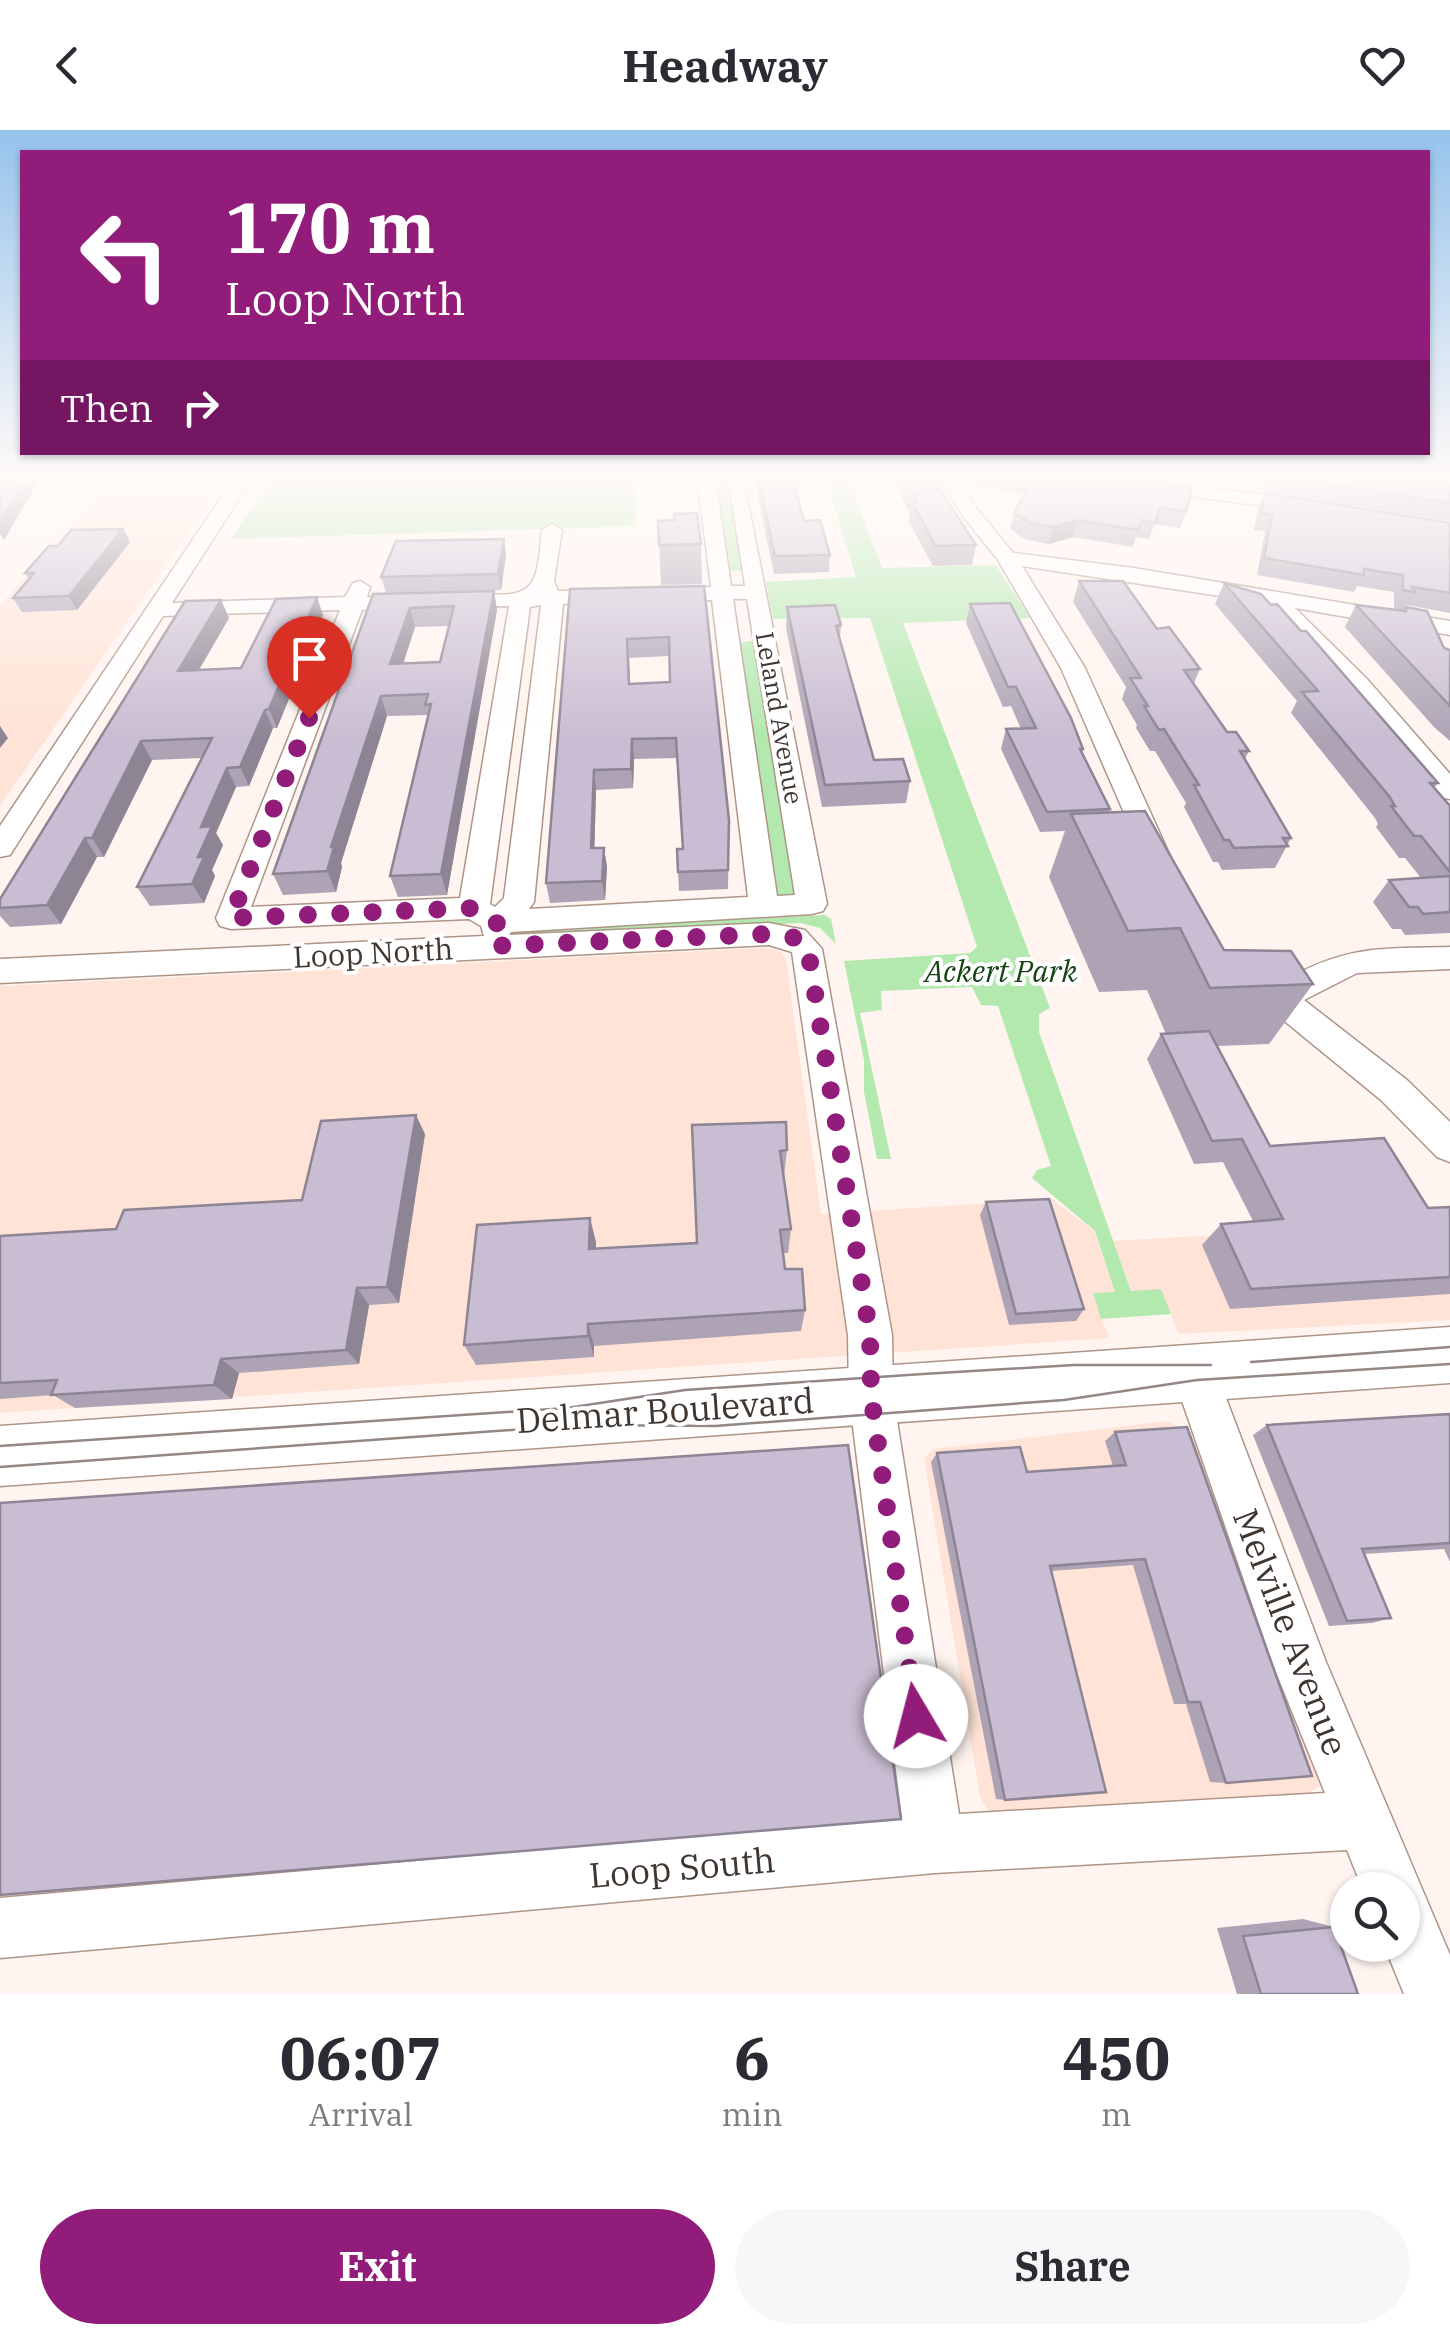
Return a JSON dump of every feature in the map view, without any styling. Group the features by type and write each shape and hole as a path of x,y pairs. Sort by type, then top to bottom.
{"main road":[{"name":"Delmar Boulevard","path":"0,1456 1450,1355"}],"street":[{"path":"0,848 188,564"},
{"path":"488,925 518,902 548,644 541,592 546,564"},
{"name":"Leland Avenue","path":"718,564 764,907 812,904 753,564"},
{"path":"1011,564 1073,668 1166,878"},
{"path":"1048,564 1450,628"},
{"path":"432,593 757,583"},
{"path":"488,925 486,829 520,605 541,592"},
{"path":"163,602 371,595 231,918 488,925 764,907"},
{"path":"1272,597 1358,684 1450,791"},
{"path":"728,638 766,638"},
{"path":"514,646 548,644"},
{"path":"486,829 527,828"},
{"name":"Loop North","path":"0,971 488,925 796,938 810,955 870,1335 871,1394"},
{"path":"1280,998 1332,968 1357,961 1450,958"},
{"path":"1238,966 1394,1090 1450,1146"},
{"name":"Melville Avenue","path":"1194,1372 1301,1667 1386,1872"},
{"path":"871,1394 935,1844"},
{"name":"Loop South","path":"0,1928 935,1844 1365,1820"},
{"path":"1420,1958 1435,1994"}],"shaded area":[{"path":"37,564 167,564 0,806 0,605"},
{"path":"765,948 780,951 786,960 821,1214 1052,1199 1094,1231 1116,1292 1093,1294 1109,1338 0,1413 0,986"},
{"path":"1450,1222 1450,1320 1178,1334 1171,1314 1132,1291 1113,1241"},
{"path":"1169,1421 1191,1435 1206,1465 1326,1776 1319,1787 1307,1793 998,1817 980,1797 924,1458 934,1449"}],"green space":[{"path":"726,564 742,564 743,571 727,571"},
{"name":"Ackert Park","path":"852,564 881,564 882,568 996,565 1030,618 903,623 1050,1008 1039,1014 1039,1032 1131,1291 1161,1289 1171,1314 1101,1319 1093,1293 1115,1292 1095,1231 1032,1178 1037,1170 1051,1166 998,1006 981,1005 972,987 881,991 882,1010 860,1013 891,1159 877,1159 864,1092 864,1060 844,961 970,953 977,947 870,618 773,619 766,582 856,577"},
{"path":"756,641 797,894 793,897 773,894 737,644"},
{"path":"825,915 831,919 836,944 820,928 800,923 520,937 517,930"}],"building":[{"path":"33,564 95,564 69,596 13,598 34,573 25,573"},
{"path":"386,564 500,564 498,574 381,577"},
{"path":"1299,564 1450,564 1450,593 1412,587 1415,592 1403,590 1403,575 1364,569 1364,575"},
{"path":"1079,581 1123,581 1157,629 1169,627 1200,669 1184,670 1227,732 1236,732 1249,751 1240,751 1291,838 1283,838 1288,846 1234,848 1229,840 1224,840 1194,785 1199,785 1164,729 1159,730 1130,678 1141,678"},
{"path":"1224,583 1261,594 1271,605 1277,604 1301,631 1306,631 1438,783 1430,783 1450,806 1450,872 1421,836 1414,836 1391,806 1395,806 1389,796 1302,692 1318,691"},
{"path":"704,586 729,820 728,870 678,872 677,849 683,849 676,738 632,739 631,769 594,770 591,848 604,848 602,881 546,883 570,589","holes":["669,637 670,682 629,684 627,639"]},
{"path":"494,591 441,874 390,876 431,704 425,705 428,694 381,696 331,847 327,871 273,874 373,594","holes":["454,606 440,662 390,664 410,608"]},
{"path":"317,597 240,767 227,768 201,827 212,826 198,857 204,857 192,884 137,887 212,738 141,741 92,838 85,838 47,905 0,908 0,899 185,601 221,600 178,671 241,668 276,599"},
{"path":"1010,603 1071,718 1080,749 1110,809 1047,812 1006,729 1036,728 1016,687 1008,687 970,604"},
{"path":"835,605 841,625 836,626 874,760 903,759 910,781 825,785 787,607"},
{"path":"1356,605 1427,611 1444,648 1450,650 1450,706"},
{"path":"1145,811 1224,950 1291,951 1313,984 1210,988 1180,928 1128,931 1071,814"},
{"path":"1450,876 1450,912 1423,914 1418,907 1409,907 1389,880"},
{"path":"1209,1031 1270,1146 1384,1138 1428,1208 1450,1207 1450,1277 1251,1289 1221,1224 1283,1219 1242,1139 1212,1141 1161,1034"},
{"path":"416,1115 387,1287 357,1288 346,1350 221,1359 214,1385 51,1395 57,1380 0,1383 0,1236 116,1229 124,1210 302,1200 321,1121"},
{"path":"786,1122 787,1150 780,1151 791,1229 780,1230 785,1269 802,1269 805,1310 588,1324 588,1336 464,1345 477,1225 590,1218 589,1249 697,1243 692,1125"},
{"path":"1049,1199 1084,1309 1016,1314 986,1202"},
{"path":"1450,1414 1450,1543 1362,1549 1391,1618 1347,1621 1267,1425"},
{"path":"1187,1427 1312,1776 1226,1783 1200,1702 1188,1702 1145,1559 1050,1566 1106,1792 1005,1800 937,1453 1020,1447 1027,1472 1126,1465 1115,1432"},
{"path":"848,1445 901,1819 0,1895 0,1503"},
{"path":"1330,1927 1330,1962 1347,1962 1358,1994 1261,1994 1243,1936"}],"tram line":[{"path":"1251,1362 1450,1347"},
{"path":"0,1467 579,1425 715,1426 1064,1400 1197,1380 1450,1364"},
{"path":"0,1446 567,1408 685,1390 923,1374 1074,1365 1211,1365"}],"route":[{"path":"309,718 231,918 474,908 497,922 493,946 784,934 808,949 870,1335 871,1394 916,1716"}]}
